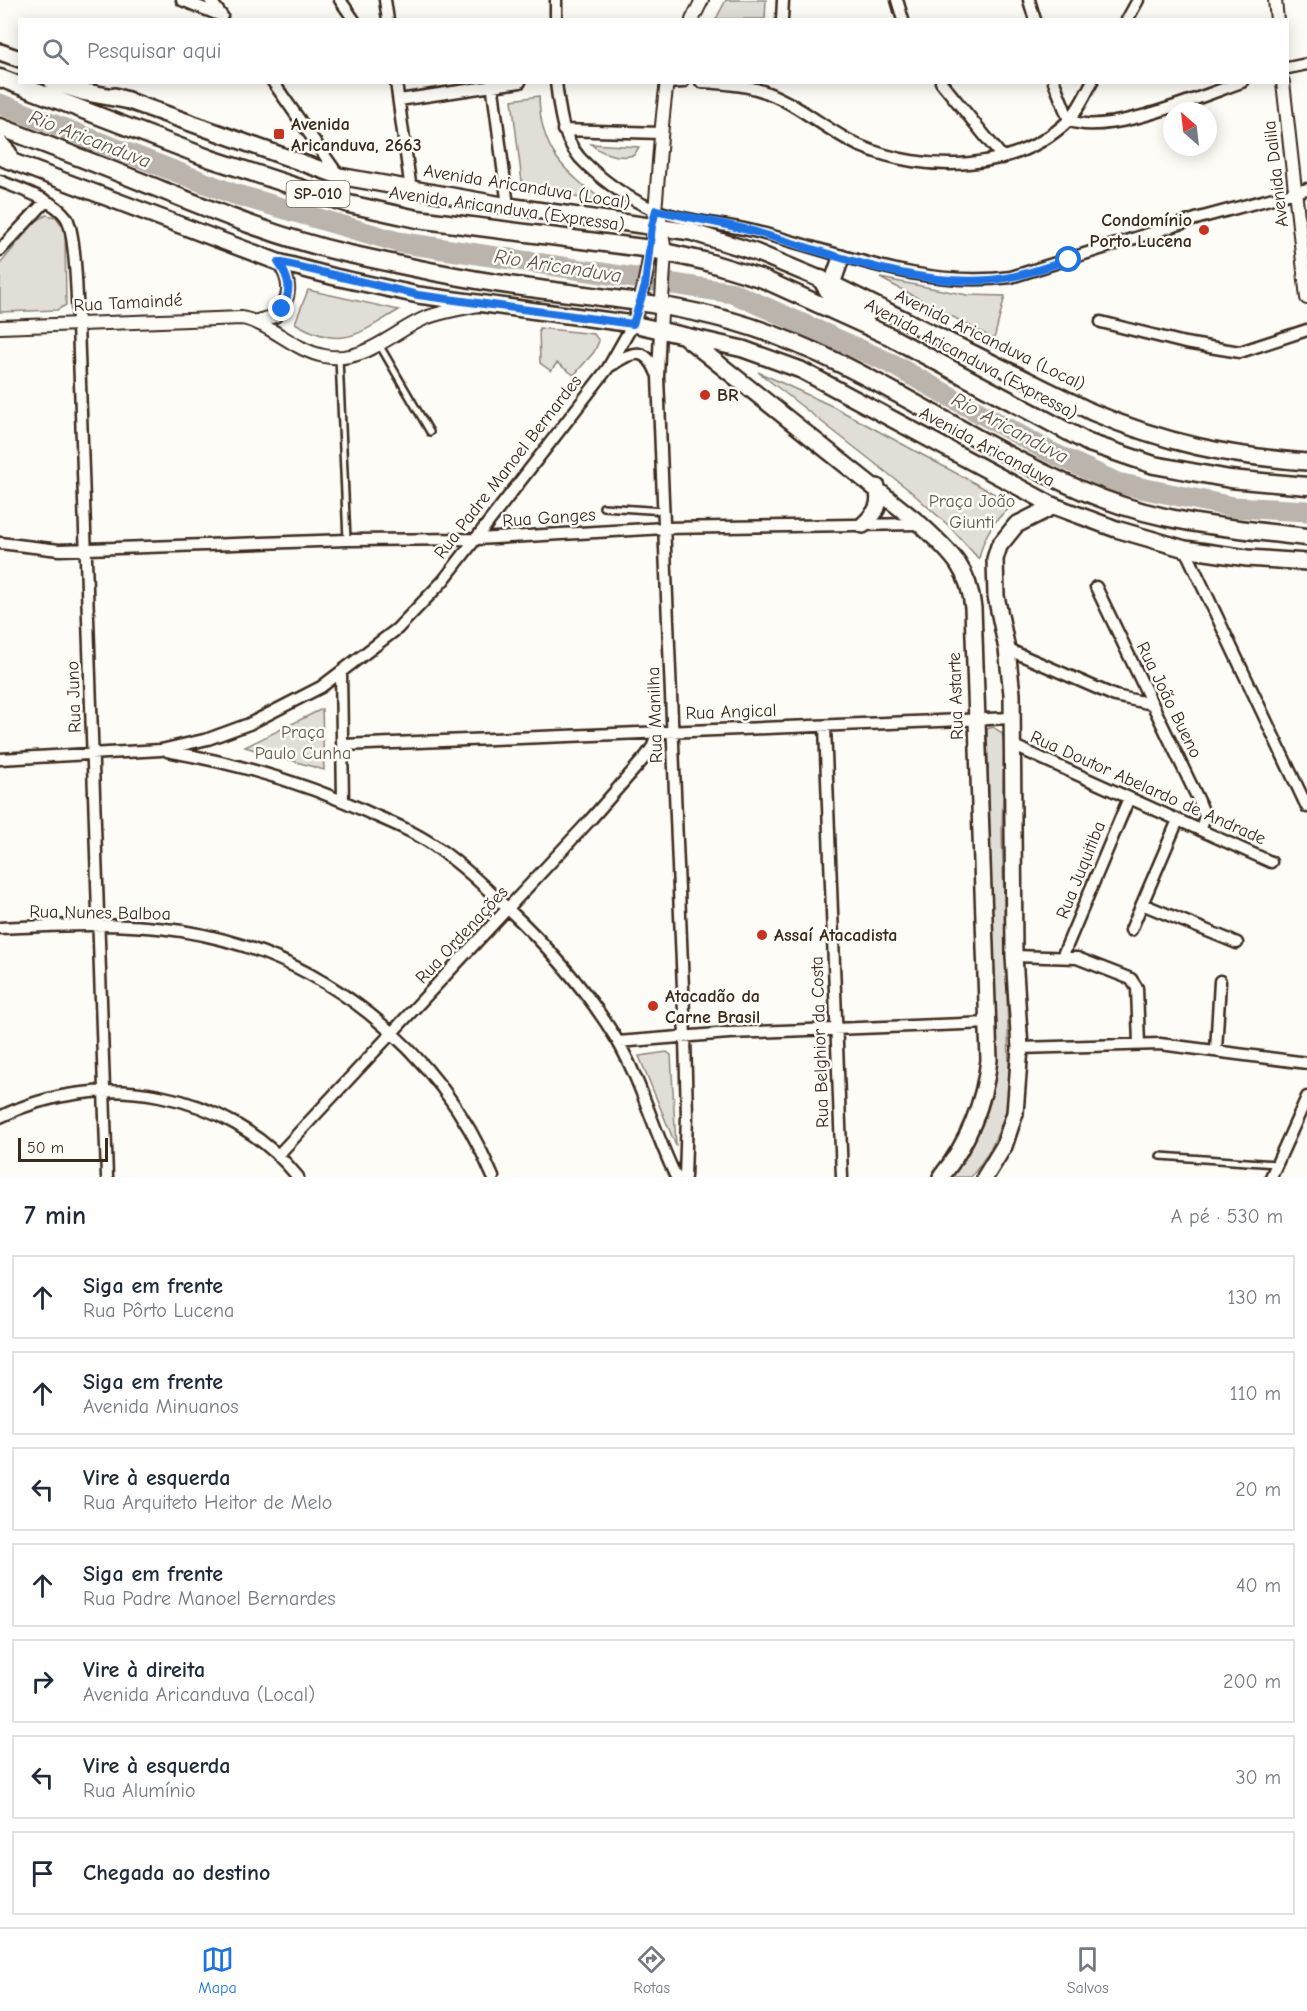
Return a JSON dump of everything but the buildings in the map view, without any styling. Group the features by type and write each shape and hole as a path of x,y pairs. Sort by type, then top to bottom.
{"highway":[{"path":"0,68 18,72"},
{"name":"Avenida Aricanduva (Expressa)","path":"0,78 211,159 349,204 417,219 657,258 763,279 889,336 1089,443 1154,465 1230,479 1307,486"},
{"path":"59,84 84,92 127,100"},
{"path":"0,127 262,230 340,252 521,287 661,297 736,322 851,368 1022,460 1099,498 1149,515 1208,526 1307,537"},
{"path":"0,144 8,153 5,158"},
{"path":"826,281 830,294 966,366 974,382"},
{"path":"1208,526 1220,520 1307,528"}],"main road":[{"path":"0,52 18,58"},
{"name":"Avenida Aricanduva (Local)","path":"83,84 339,176 508,206 691,232 755,252 826,281 1016,372 1092,412 1164,440 1245,458 1307,462"},
{"path":"5,158 278,262 408,293 633,324 660,330"},
{"path":"826,281 841,258"},
{"name":"Avenida Aricanduva","path":"660,330 743,349 801,369 1054,506 1116,529 1185,549 1247,558 1307,562"},
{"name":"Rua Astarte","path":"682,334 877,487 920,524 953,555 969,581 973,608 990,1023 989,1060 980,1107 960,1150 941,1177"},
{"path":"863,525 879,507 877,487"},
{"path":"985,1177 1004,1146 1015,1113 1020,1048 1014,956 1012,718 1007,649 994,575 997,553 1007,535 1016,525 1054,506"}],"street":[{"path":"182,0 224,18"},
{"path":"210,0 224,18"},
{"path":"340,0 353,18"},
{"path":"385,0 388,18"},
{"path":"556,0 556,18"},
{"path":"693,18 702,0"},
{"path":"782,18 783,0"},
{"path":"897,0 902,18"},
{"path":"1029,0 1034,18"},
{"path":"1128,18 1138,0"},
{"path":"1275,0 1277,18"},
{"path":"1289,68 1307,64"},
{"path":"274,84 339,176"},
{"path":"396,84 411,190"},
{"path":"399,100 492,84 508,206"},
{"path":"556,84 562,130 569,144 586,165 623,192 656,210 755,232 841,258 934,279 1011,278 1302,189"},
{"path":"657,258 656,210 660,133 667,84"},
{"path":"730,84 759,86 858,145 896,158 951,164 977,163 1003,158 1052,134 1069,120 1091,84"},
{"path":"943,84 1003,158"},
{"path":"1055,84 1069,120 1079,125 1094,126 1153,113 1236,84"},
{"name":"Avenida Dalila","path":"1283,84 1302,189 1307,298"},
{"path":"562,130 660,133"},
{"path":"0,181 45,202 0,250"},
{"name":"Rua Juno","path":"45,202 66,217 72,237 78,324 107,1177"},
{"name":"Rua Padre Manoel Bernardes","path":"341,672 397,629 477,539 608,368 633,324 657,258"},
{"name":"Rua Manilha","path":"657,258 661,297 658,377 685,1037 687,1116 685,1177"},
{"path":"257,321 275,316 288,298 290,285 286,273 278,262"},
{"path":"257,321 308,351 339,358 380,346 423,319 482,304"},
{"name":"Rua Tamaindé","path":"0,327 222,317 257,321"},
{"path":"1101,322 1185,343 1240,352 1307,330"},
{"path":"608,368 627,354 636,353 650,360 658,377"},
{"name":"Rua Ganges","path":"0,543 35,548 85,549 347,540 477,539 665,528 920,524"},
{"path":"1185,549 1307,807"},
{"name":"Rua João Bueno","path":"1096,587 1205,816 1201,829"},
{"path":"1007,649 1114,696 1152,704"},
{"path":"341,672 343,800"},
{"path":"0,759 161,750 208,739 249,724 321,687 341,672"},
{"name":"Rua Angical","path":"343,746 673,730 1012,718"},
{"name":"Rua Belghior da Costa","path":"825,726 842,1177"},
{"name":"Rua Ordenações","path":"279,1155 508,909 646,756 653,746 657,731"},
{"name":"Rua Doutor Abelardo de Andrade","path":"1012,745 1271,862"},
{"path":"161,750 266,772 343,800 434,845 541,938 570,972 618,1042 646,1101 676,1177"},
{"name":"Rua Juquitiba","path":"1063,955 1129,798"},
{"path":"1131,930 1178,820"},
{"path":"1142,904 1237,943"},
{"name":"Rua Nunes Balboa","path":"0,928 99,926 182,931 255,949 332,986 393,1033 436,1080 457,1109 493,1177"},
{"path":"1014,956 1063,955 1090,961 1135,983 1139,1044"},
{"path":"1216,1050 1220,981"},
{"path":"618,1042 837,1028 990,1023"},
{"path":"1020,1048 1139,1044 1216,1050 1307,1063"},
{"path":"0,1117 36,1101 63,1095 134,1091 188,1103 249,1131 279,1155 298,1177"},
{"path":"1271,1177 1307,1097"}],"lane":[{"path":"380,346 430,432"},
{"path":"339,358 347,540"},
{"path":"603,507 664,511"},
{"path":"1160,1156 1276,1164"}],"green space":[{"path":"726,0 766,0 765,18 717,18"},
{"path":"539,96 544,131 556,158 577,180 604,201 523,190 512,100"},
{"path":"591,144 639,147 634,155 617,156 595,148"},
{"path":"46,215 56,217 65,230 66,305 57,310 0,312 0,264 35,222"},
{"path":"880,278 967,295 1005,296 994,339"},
{"path":"308,290 399,310 349,336 338,338 325,336 295,323"},
{"path":"539,328 594,334 599,341 594,352 574,375 557,363 551,371 540,363"},
{"name":"Praça João Giunti","path":"758,372 832,406 1015,505 991,528 979,559 948,525 909,490"},
{"name":"Praça Paulo Cunha","path":"322,709 324,770 245,747"},
{"path":"993,727 1002,733 1004,744 1002,832 1010,1097 995,1139 971,1177 949,1177 980,1130 996,1076 987,729"},
{"path":"667,1052 671,1055 676,1146 639,1056"}],"waterway":[{"name":"Rio Aricanduva","path":"0,104 234,194 398,242 733,293 888,362 1048,451 1117,483 1233,507 1307,511"}],"place":[{"name":"Avenida Aricanduva, 2663","path":"279,134"},
{"name":"Condomínio Porto Lucena","path":"1204,230"},
{"name":"BR","path":"705,395"},
{"name":"Assaí Atacadista","path":"762,935"},
{"name":"Atacadão da Carne Brasil","path":"653,1006"}],"route":[{"path":"282,309 288,298 290,285 286,273 278,262 418,295 633,324 645,286 656,210 755,232 841,258 934,279 1011,278 1069,260"}]}
